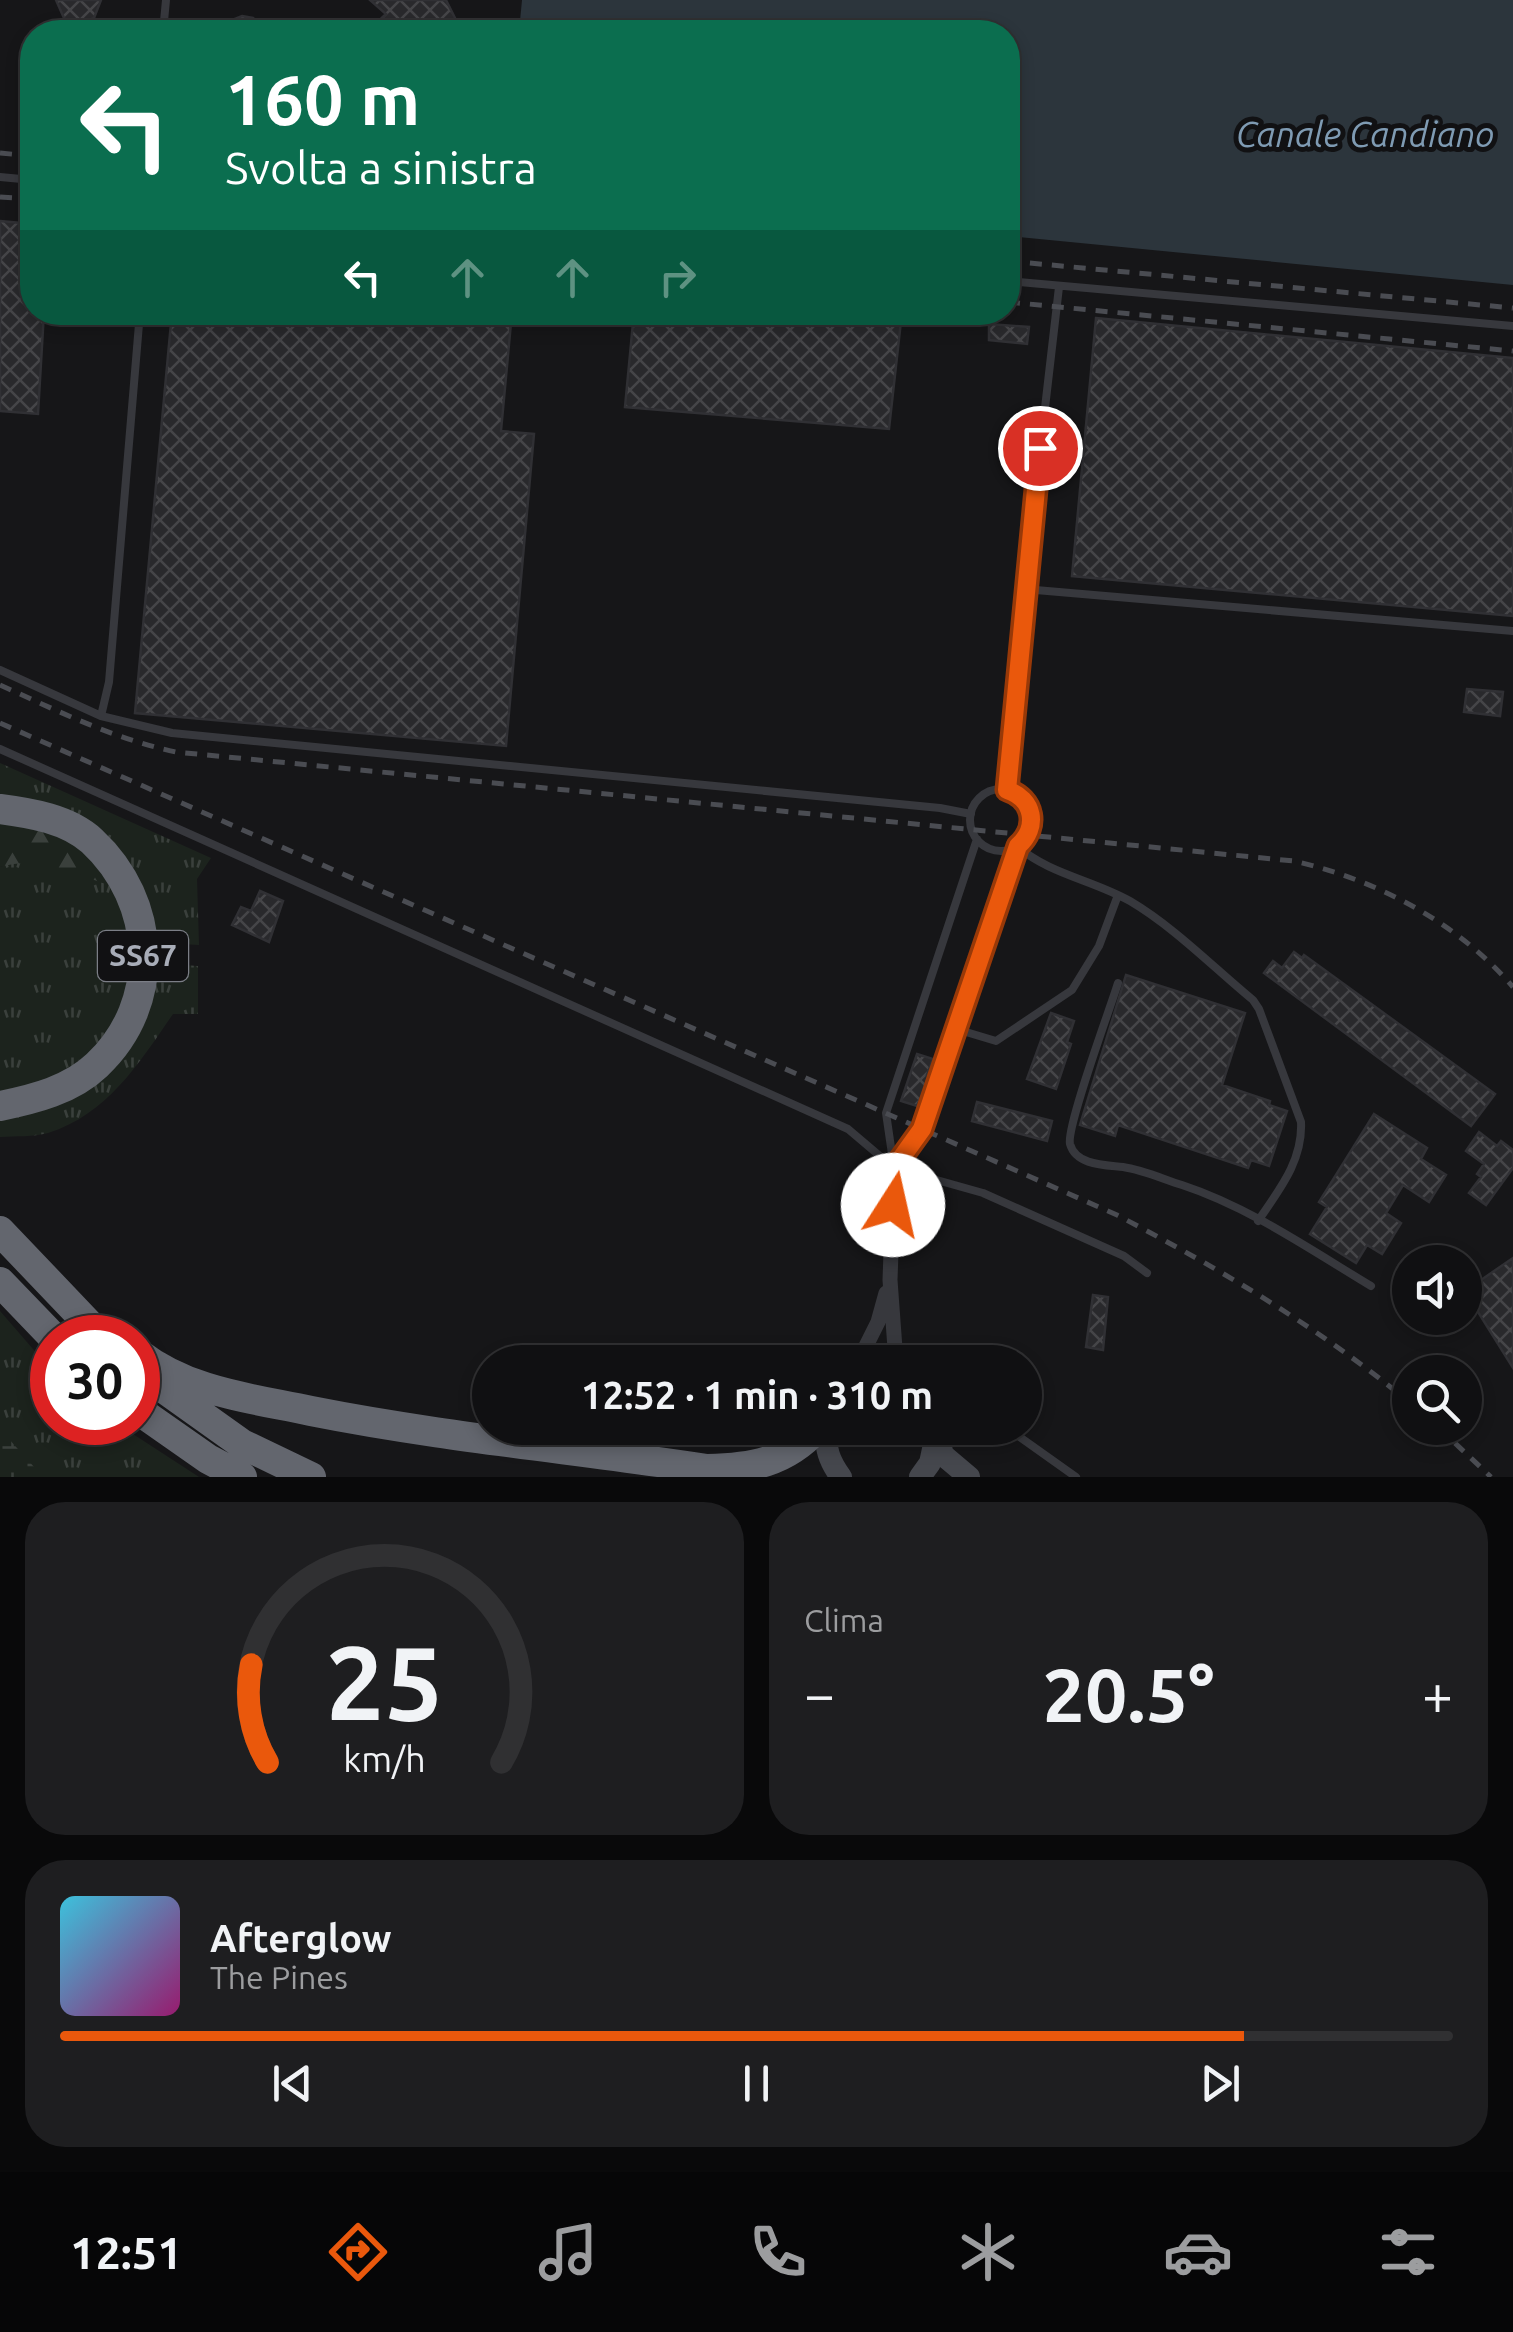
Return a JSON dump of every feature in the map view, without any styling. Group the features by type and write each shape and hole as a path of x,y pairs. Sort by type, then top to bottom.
{"highway":[{"name":"SS67","path":"0,809 44,815 90,839 126,882 142,925 144,975 128,1025 96,1066 47,1096 0,1106"},
{"path":"0,1231 79,1315"},
{"path":"34,1271 89,1315"},
{"path":"2,1286 31,1315"},
{"path":"160,1368 211,1391 371,1423 472,1437"},
{"path":"160,1384 242,1444 311,1477"},
{"path":"160,1425 242,1477"},
{"path":"531,1445 706,1469 747,1468 776,1461 800,1445"}],"street":[{"path":"894,1168 890,1280 895,1345"},
{"path":"866,1345 890,1280"},
{"path":"825,1445 830,1462 841,1477"},
{"path":"920,1477 936,1445"},
{"path":"940,1445 943,1455 969,1477"}],"lane":[{"path":"1020,282 1513,326"},
{"path":"1007,790 1024,589 1058,287"},
{"path":"101,716 110,682 139,325"},
{"path":"1024,589 1513,631"},
{"path":"0,670 101,716 218,740 971,814"},
{"path":"0,748 848,1130 894,1168 982,1194 1124,1256 1147,1273"},
{"path":"894,1168 922,1129 1018,846 1028,835 1032,816 1024,799 1007,790 980,797 971,814 976,838 1000,851 1018,846"},
{"path":"894,1168 886,1112 976,838"},
{"path":"1018,846 1035,861 1142,909 1252,1000 1301,1122 1302,1141 1292,1168 1258,1221"},
{"path":"956,1029 996,1041 1072,990 1099,946 1118,895"},
{"path":"1118,984 1072,1120 1070,1144 1074,1152 1104,1167 1124,1167 1187,1186 1258,1221 1371,1286"},
{"path":"1031,1445 1076,1477"}],"green space":[{"path":"0,763 211,858 197,879 199,945 183,944 184,965 198,966 198,1014 173,1014 120,1085 88,1113 48,1133 30,1136 0,1137 0,1117 47,1108 111,1067 144,897 0,795"},
{"path":"0,819 66,840 89,857 116,887 45,864 0,867"},
{"path":"15,862 46,862 116,887 131,927 124,1013 80,1071 0,1099 0,867"},
{"path":"0,1311 30,1346 30,1445 150,1445 199,1477 0,1477"},
{"path":"0,1429 43,1477 0,1477"}],"water":[{"name":"Canale Candiano","path":"522,0 1513,0 1513,285 1020,237 1020,20 520,20"}],"building":[{"path":"56,0 101,0 94,18 64,18"},
{"path":"370,0 446,0 455,20 380,20 386,14"},
{"path":"0,221 20,223 20,325 43,325 38,414 0,411"},
{"path":"1096,318 1513,358 1513,616 1072,576"},
{"path":"171,325 511,325 501,431 534,434 506,746 135,713"},
{"path":"633,325 901,325 889,429 625,407"},
{"path":"989,325 1029,327 1027,344 989,340"},
{"path":"1467,689 1503,692 1500,716 1464,712"},
{"path":"260,891 283,901 269,942 232,925 241,907 251,911"},
{"path":"1294,952 1302,958 1304,955 1495,1094 1471,1126 1264,973 1273,961 1282,968"},
{"path":"1126,975 1245,1013 1222,1085 1287,1111 1269,1166 1251,1160 1248,1168 1118,1125 1115,1136 1080,1125"},
{"path":"1051,1013 1074,1021 1056,1089 1027,1079"},
{"path":"917,1054 933,1059 927,1075 931,1076 917,1106 901,1101"},
{"path":"977,1102 1052,1121 1047,1141 972,1121"},
{"path":"1374,1114 1427,1148 1421,1159 1446,1175 1429,1202 1403,1185 1386,1213 1401,1223 1382,1254 1367,1245 1356,1263 1310,1234 1327,1207 1319,1202"},
{"path":"1479,1132 1497,1146 1501,1141 1513,1150 1513,1168 1486,1205 1469,1193 1481,1177 1477,1174 1484,1164 1466,1151"},
{"path":"1513,1258 1513,1368 1482,1318 1482,1279"},
{"path":"1093,1295 1108,1297 1103,1350 1086,1347"}],"railway":[{"path":"0,153 20,155"},
{"path":"0,197 20,198"},
{"path":"1020,262 1513,308"},
{"path":"1020,303 1513,351"},
{"path":"0,685 108,732 176,752 1294,861 1355,880 1414,907 1467,943 1513,987"},
{"path":"0,723 1117,1215 1268,1301 1392,1389"},
{"path":"1457,1445 1491,1477"}],"route":[{"path":"893,1205 894,1168 922,1129 1018,846 1032,826 1024,799 1007,790 1040,448"}]}
